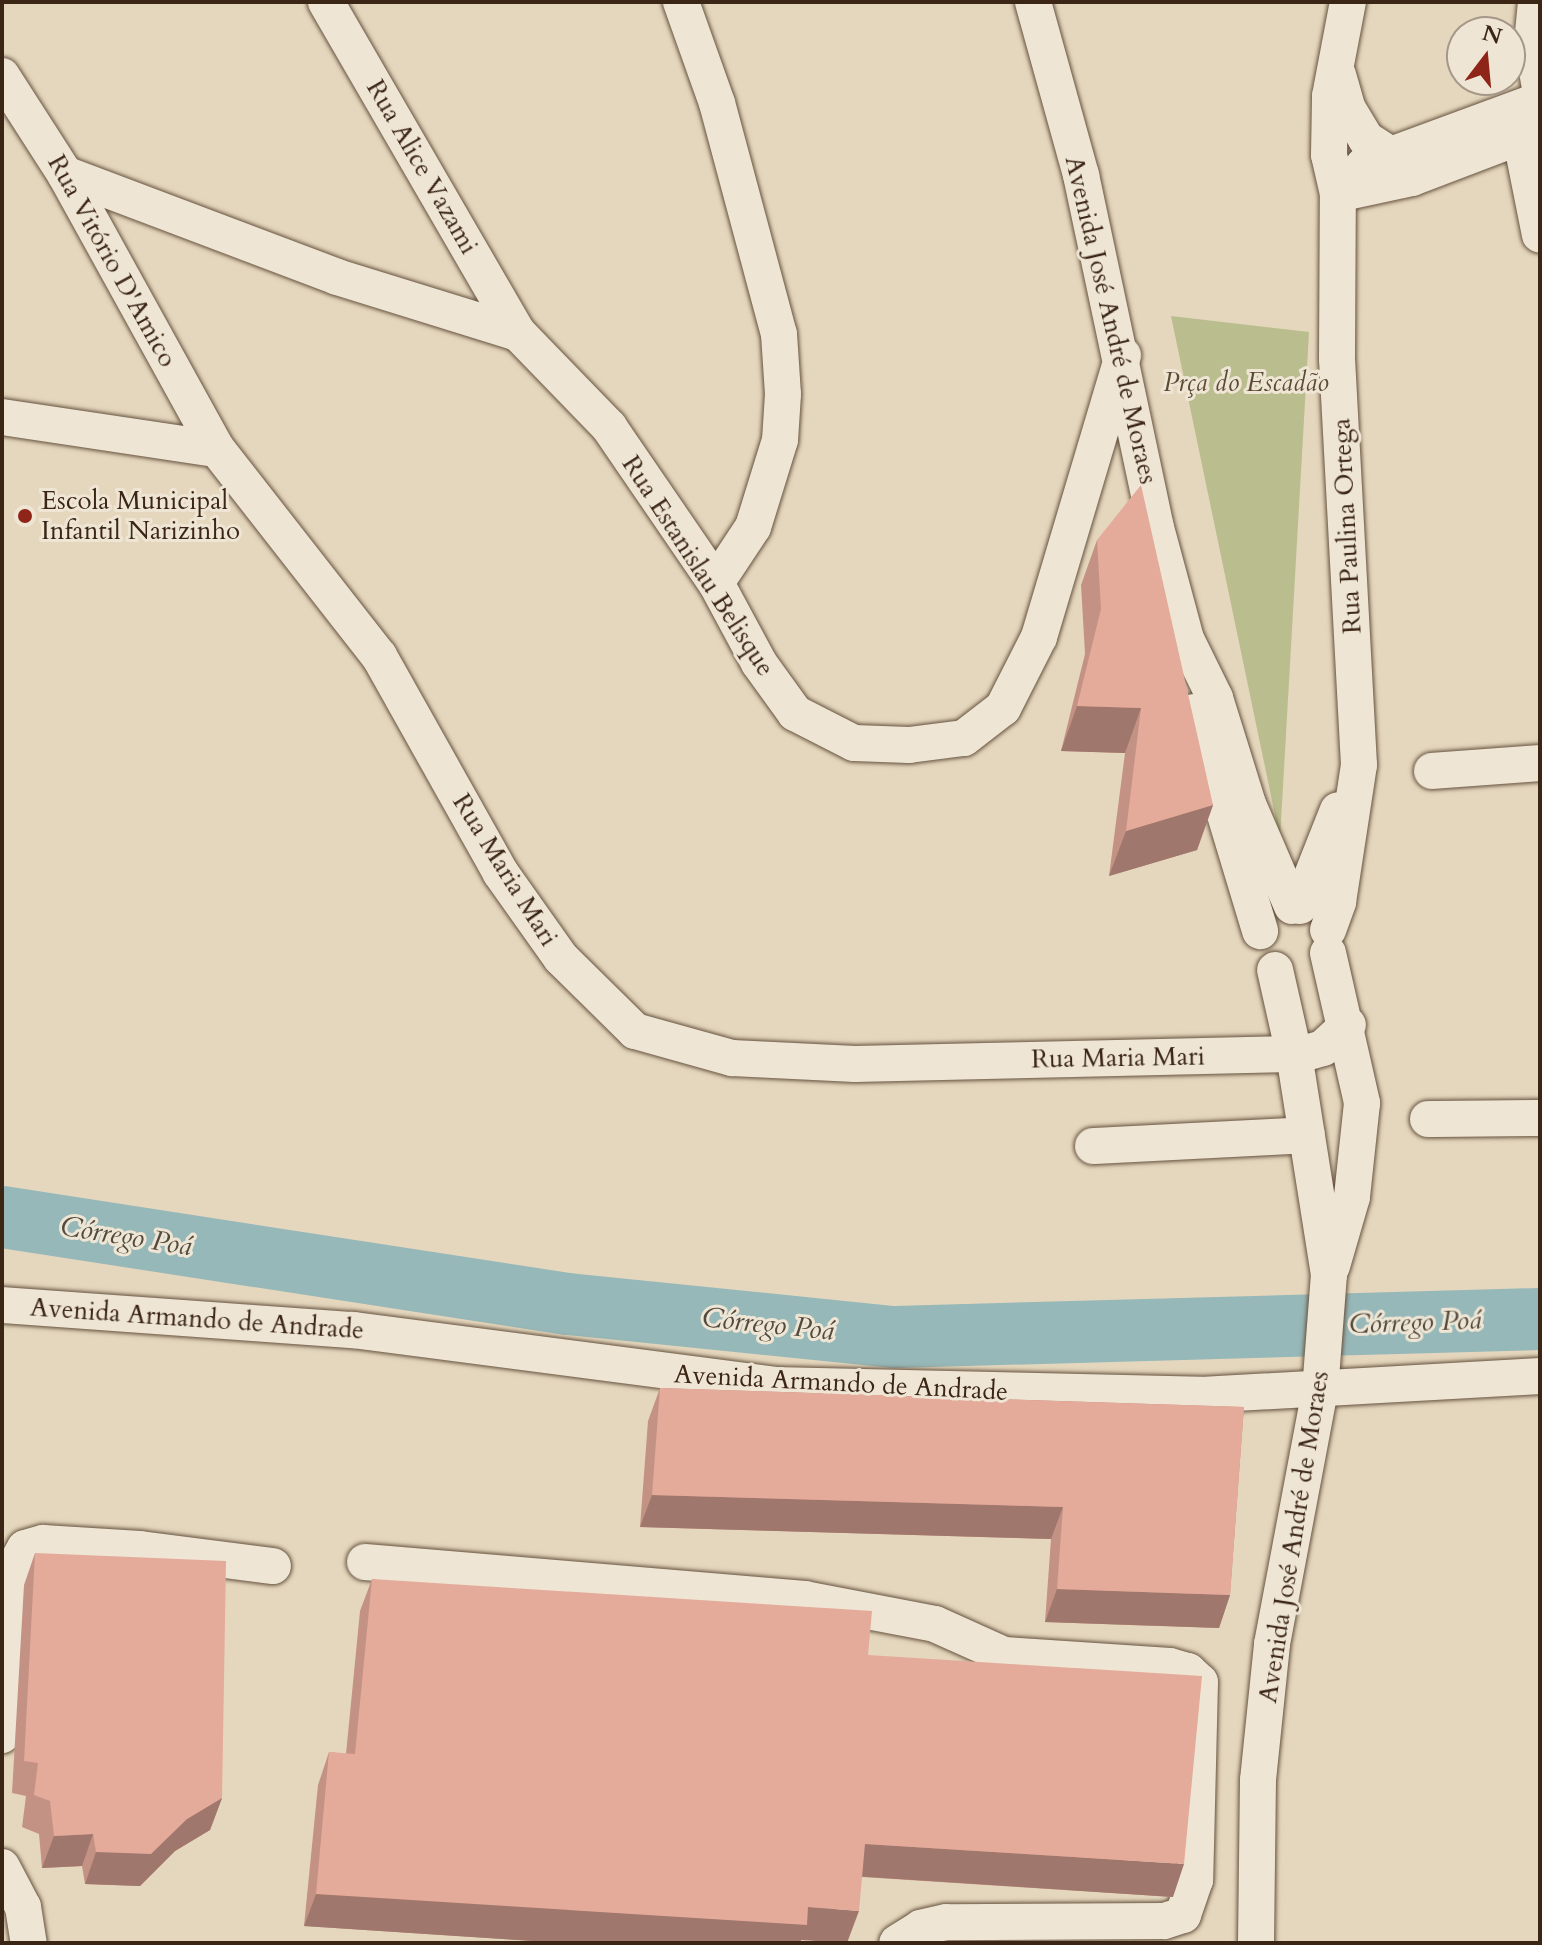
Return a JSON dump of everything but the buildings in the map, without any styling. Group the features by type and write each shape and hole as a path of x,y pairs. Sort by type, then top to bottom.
{"street":[{"name":"Rua Alice Vazami","path":"326,2 518,333"},
{"path":"681,2 717,103 775,319 783,394 780,440 753,527 716,583"},
{"name":"Avenida José André de Moraes","path":"1033,2 1123,355 1155,524 1186,639 1191,702 1260,931"},
{"name":"Rua Paulina Ortega","path":"1328,941 1338,902 1359,765 1337,359 1338,194 1329,155 1336,65 1348,2"},
{"path":"1536,2 1531,113 1540,235"},
{"path":"1336,65 1348,109 1360,129 1389,154"},
{"name":"Rua Vitório D'Amico","path":"2,76 65,174 217,449"},
{"path":"1338,194 1364,165 1389,154 1531,113"},
{"path":"1338,194 1412,178 1531,113"},
{"name":"Rua Estanislau Belisque","path":"65,174 337,277 518,333 609,427 716,583 759,663 795,713 854,743 909,745 964,738 1003,708 1028,664 1123,355"},
{"path":"2,417 217,449"},
{"name":"Rua Maria Mari","path":"217,449 379,656 500,872 561,958 635,1031 732,1058 855,1064 1294,1054 1323,1048 1348,1025"},
{"name":"Avenida José André de Moraes","path":"1186,639 1215,698 1248,804 1296,906"},
{"path":"1432,771 1540,763"},
{"name":"Rua Paulina Ortega","path":"1296,906 1359,765"},
{"path":"1296,906 1312,910 1328,941 1308,973 1275,970 1261,951 1260,931 1270,915 1296,906"},
{"name":"Avenida José André de Moraes","path":"1328,941 1362,1103 1352,1197 1328,1287"},
{"name":"Avenida José André de Moraes","path":"1256,1943 1258,1780 1272,1644 1320,1391 1328,1287 1294,1054 1275,970"},
{"path":"1428,1119 1540,1118"},
{"path":"1093,1146 1307,1135"},
{"name":"Avenida Armando de Andrade","path":"2,1305 353,1330 774,1385 1101,1396 1320,1391 1540,1376"},
{"path":"2,1735 16,1564 25,1548 43,1543 140,1549 273,1566"},
{"path":"365,1562 804,1599 935,1624 1004,1655 1170,1666 1188,1671 1200,1682 1195,1880 1183,1915 1164,1921 946,1922 921,1928 897,1943"},
{"path":"2,1867 26,1915 29,1943"}],"green space":[{"name":"Prça do Escadão","path":"1171,316 1309,332 1280,839"}],"waterway":[{"name":"Córrego Poá","path":"2,1217 568,1304 895,1337 1540,1319"}],"place":[{"name":"Escola Municipal Infantil Narizinho","path":"25,516"}]}
